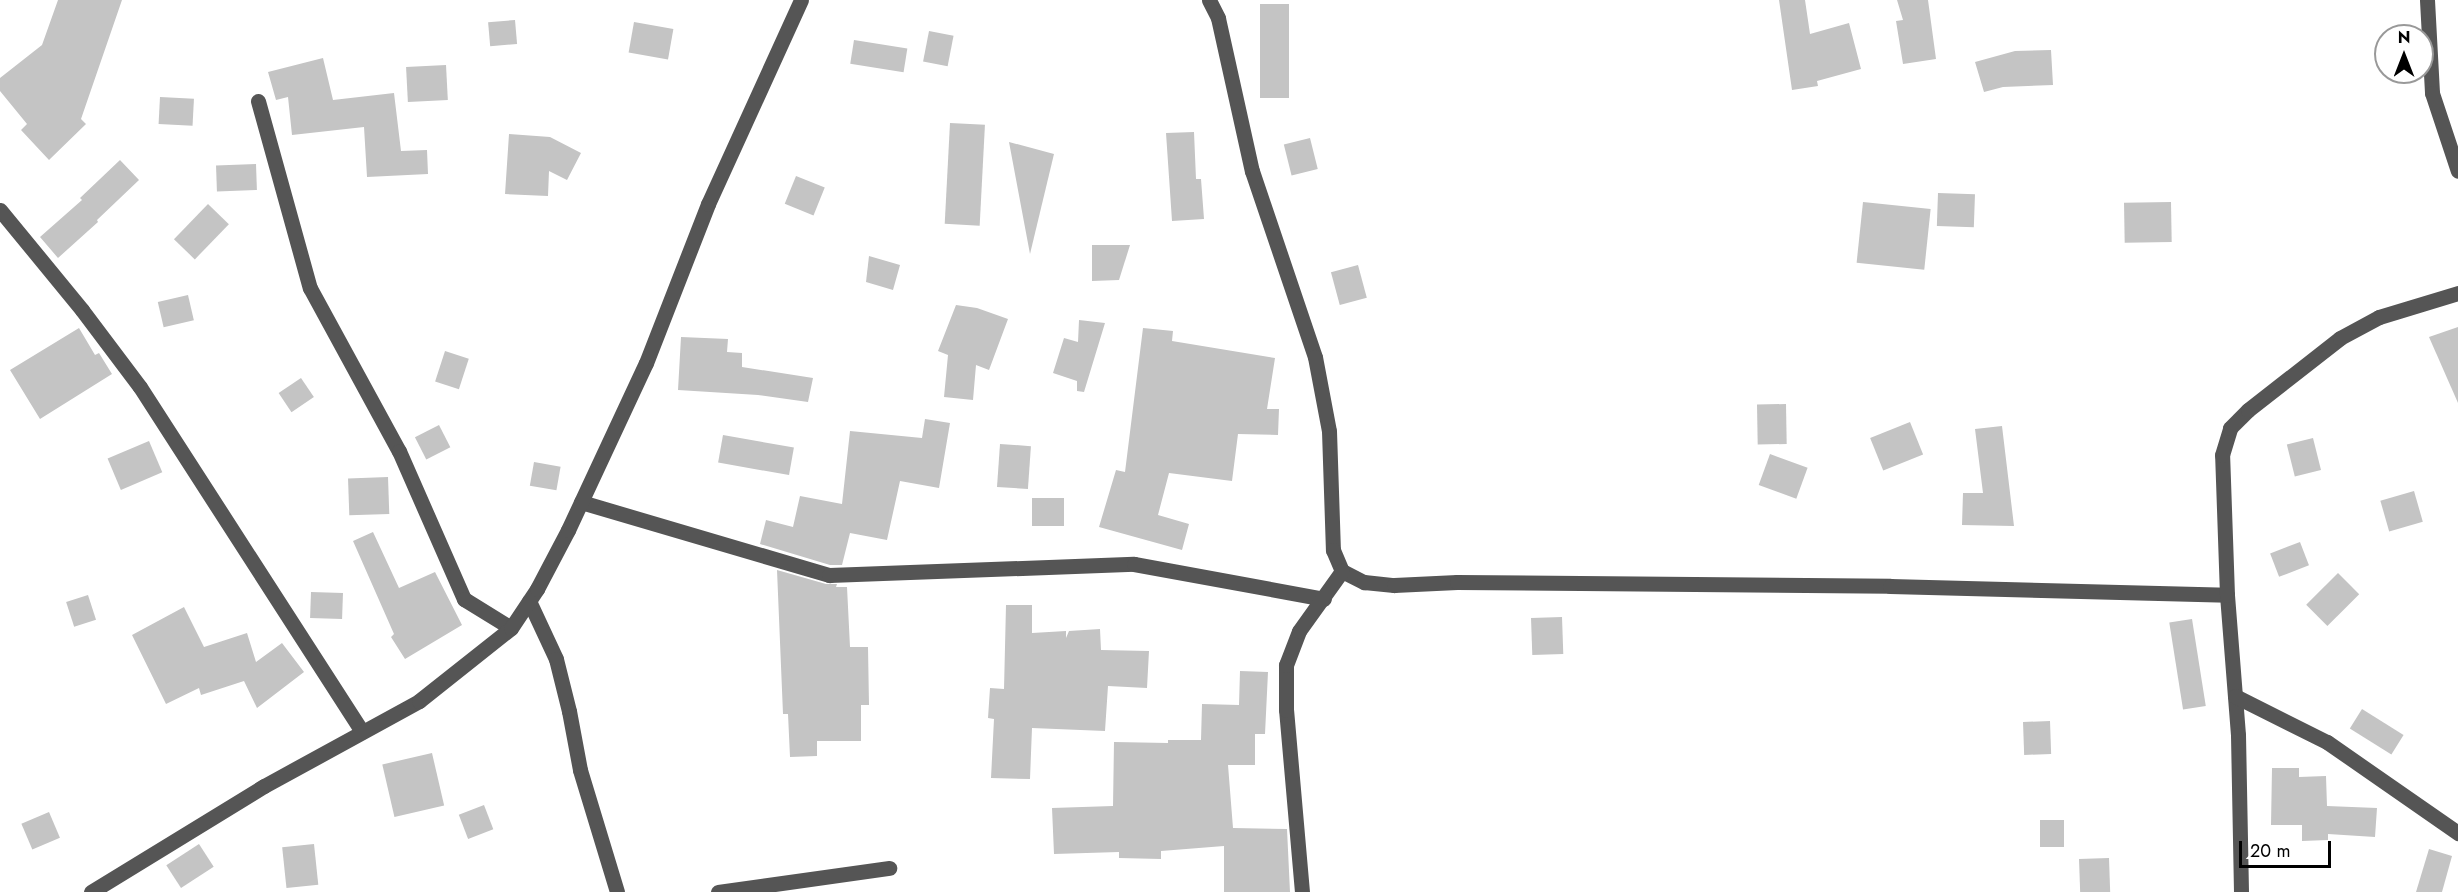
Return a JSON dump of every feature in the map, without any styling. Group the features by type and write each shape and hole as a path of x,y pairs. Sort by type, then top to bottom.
{"street":[{"path":"99,890 264,786 419,701 511,627 529,601 581,502 646,363 708,204 801,0"},
{"path":"1209,0 1218,18 1252,171 1315,357 1329,431 1333,550 1342,571 1364,582 1394,585 1457,582 1867,585 2227,595"},
{"path":"2427,0 2432,93 2458,171"},
{"path":"258,101 310,288 399,451 464,599 511,627"},
{"path":"0,210 82,310 140,387 362,732"},
{"path":"2241,892 2235,696 2227,595 2222,455 2230,428 2248,410 2340,338 2379,316 2458,293"},
{"path":"581,502 829,575 1134,564 1324,599"},
{"path":"1302,892 1287,710 1287,665 1299,631 1342,571"},
{"path":"529,601 556,659 580,770 617,892"},
{"path":"2235,696 2327,742 2458,833"},
{"path":"718,892 889,868"}],"building":[{"path":"58,0 122,0 81,119 86,124 49,160 21,130 27,124 0,91 0,78 42,45"},
{"path":"1779,0 1805,0 1810,34 1849,23 1861,69 1817,81 1818,86 1792,90"},
{"path":"1897,0 1928,0 1936,59 1903,64 1896,21 1903,20"},
{"path":"1260,4 1289,4 1289,98 1260,98"},
{"path":"515,20 517,44 490,46 488,22"},
{"path":"634,22 673,29 668,59 629,53"},
{"path":"929,31 954,36 948,66 923,61"},
{"path":"854,40 907,48 904,72 850,64"},
{"path":"2051,50 2053,85 2003,87 1984,92 1975,62 2015,51"},
{"path":"323,58 333,100 394,93 401,151 427,150 428,174 367,177 364,127 292,135 288,97 276,100 268,72"},
{"path":"446,65 448,100 408,102 406,67"},
{"path":"160,97 194,99 193,126 159,124"},
{"path":"950,123 985,125 980,226 945,224"},
{"path":"1194,132 1196,179 1201,179 1204,219 1172,221 1166,133"},
{"path":"509,134 550,137 581,153 567,180 549,171 548,196 505,194"},
{"path":"1310,138 1318,169 1292,176 1284,145"},
{"path":"1009,142 1054,154 1030,254"},
{"path":"120,160 139,180 97,220 98,222 58,258 40,237 82,200 80,198"},
{"path":"256,164 257,190 217,191 216,165"},
{"path":"796,176 825,188 814,215 785,204"},
{"path":"1938,193 1975,194 1974,227 1937,226"},
{"path":"1863,202 1931,209 1924,270 1857,263"},
{"path":"2171,202 2172,242 2125,243 2124,203"},
{"path":"208,204 229,224 195,259 174,239"},
{"path":"1092,245 1130,245 1119,280 1092,281"},
{"path":"869,256 900,265 893,290 866,282"},
{"path":"1358,265 1367,298 1340,305 1331,272"},
{"path":"188,295 194,320 164,327 158,302"},
{"path":"956,305 977,308 1008,319 989,370 976,365 973,400 944,397 948,355 938,351"},
{"path":"1079,320 1105,323 1084,392 1077,391 1077,381 1053,373 1064,338 1078,342"},
{"path":"2458,327 2458,403 2429,337"},
{"path":"79,328 95,355 99,353 112,374 40,419 10,370"},
{"path":"1143,328 1173,331 1172,341 1275,358 1267,409 1279,409 1278,435 1238,434 1232,481 1169,473 1158,515 1189,524 1182,550 1099,527 1116,470 1125,472"},
{"path":"681,337 728,339 727,352 742,353 742,367 813,378 808,402 758,395 678,390"},
{"path":"445,351 469,359 459,389 435,381"},
{"path":"301,378 314,397 291,412 279,393"},
{"path":"1786,404 1787,444 1758,445 1757,405"},
{"path":"925,419 950,423 939,488 900,481 887,540 850,533 842,565 830,565 760,544 766,520 793,527 800,496 842,504 850,431 922,438"},
{"path":"1910,422 1923,454 1883,471 1870,438"},
{"path":"439,425 450,447 426,460 415,437"},
{"path":"2002,426 2014,526 1962,525 1963,493 1983,493 1975,429"},
{"path":"723,435 794,448 789,475 718,463"},
{"path":"2313,438 2321,470 2295,477 2287,445"},
{"path":"149,441 162,472 121,490 108,459"},
{"path":"1000,444 1031,446 1028,489 997,487"},
{"path":"1770,454 1808,468 1796,499 1759,485"},
{"path":"534,462 561,467 556,490 530,486"},
{"path":"388,477 389,514 349,515 348,478"},
{"path":"2414,491 2423,522 2389,531 2380,501"},
{"path":"1032,498 1064,498 1064,526 1032,526"},
{"path":"373,532 399,588 435,572 462,625 405,659 391,637 394,634 353,541"},
{"path":"2300,542 2309,565 2279,577 2270,553"},
{"path":"777,570 826,584 837,584 836,587 847,587 850,647 868,647 869,705 861,705 861,741 817,741 817,756 790,757 788,714 783,714"},
{"path":"2338,573 2359,594 2327,626 2306,605"},
{"path":"311,592 343,593 342,619 310,618"},
{"path":"88,595 96,620 74,627 66,602"},
{"path":"1006,605 1032,605 1032,633 1066,631 1066,638 1069,631 1100,629 1101,650 1149,651 1147,688 1108,686 1105,731 1032,728 1030,779 991,778 994,719 988,718 990,688 1004,689"},
{"path":"184,607 204,647 247,633 256,662 282,643 304,672 257,708 244,681 201,695 199,688 166,704 132,635"},
{"path":"1562,617 1563,654 1532,655 1531,618"},
{"path":"2192,619 2206,706 2183,710 2169,623"},
{"path":"1240,671 1268,672 1265,734 1255,734 1255,765 1228,765 1233,828 1287,829 1290,892 1224,892 1224,846 1161,851 1161,859 1119,858 1119,852 1054,854 1052,808 1113,806 1114,742 1168,743 1168,740 1201,740 1202,704 1239,705"},
{"path":"2362,709 2404,735 2391,754 2350,729"},
{"path":"2050,721 2051,754 2024,755 2023,722"},
{"path":"432,753 444,806 394,817 382,764"},
{"path":"2272,768 2299,768 2299,777 2326,776 2327,806 2377,808 2375,837 2328,834 2328,840 2302,841 2302,825 2271,825"},
{"path":"484,805 493,829 468,839 459,815"},
{"path":"49,812 60,838 32,849 21,824"},
{"path":"2040,820 2064,820 2064,847 2040,847"},
{"path":"199,844 214,867 181,888 166,865"},
{"path":"314,844 318,885 286,888 282,847"},
{"path":"2429,849 2452,856 2442,892 2416,892"},
{"path":"2109,858 2110,892 2080,892 2079,859"}]}
